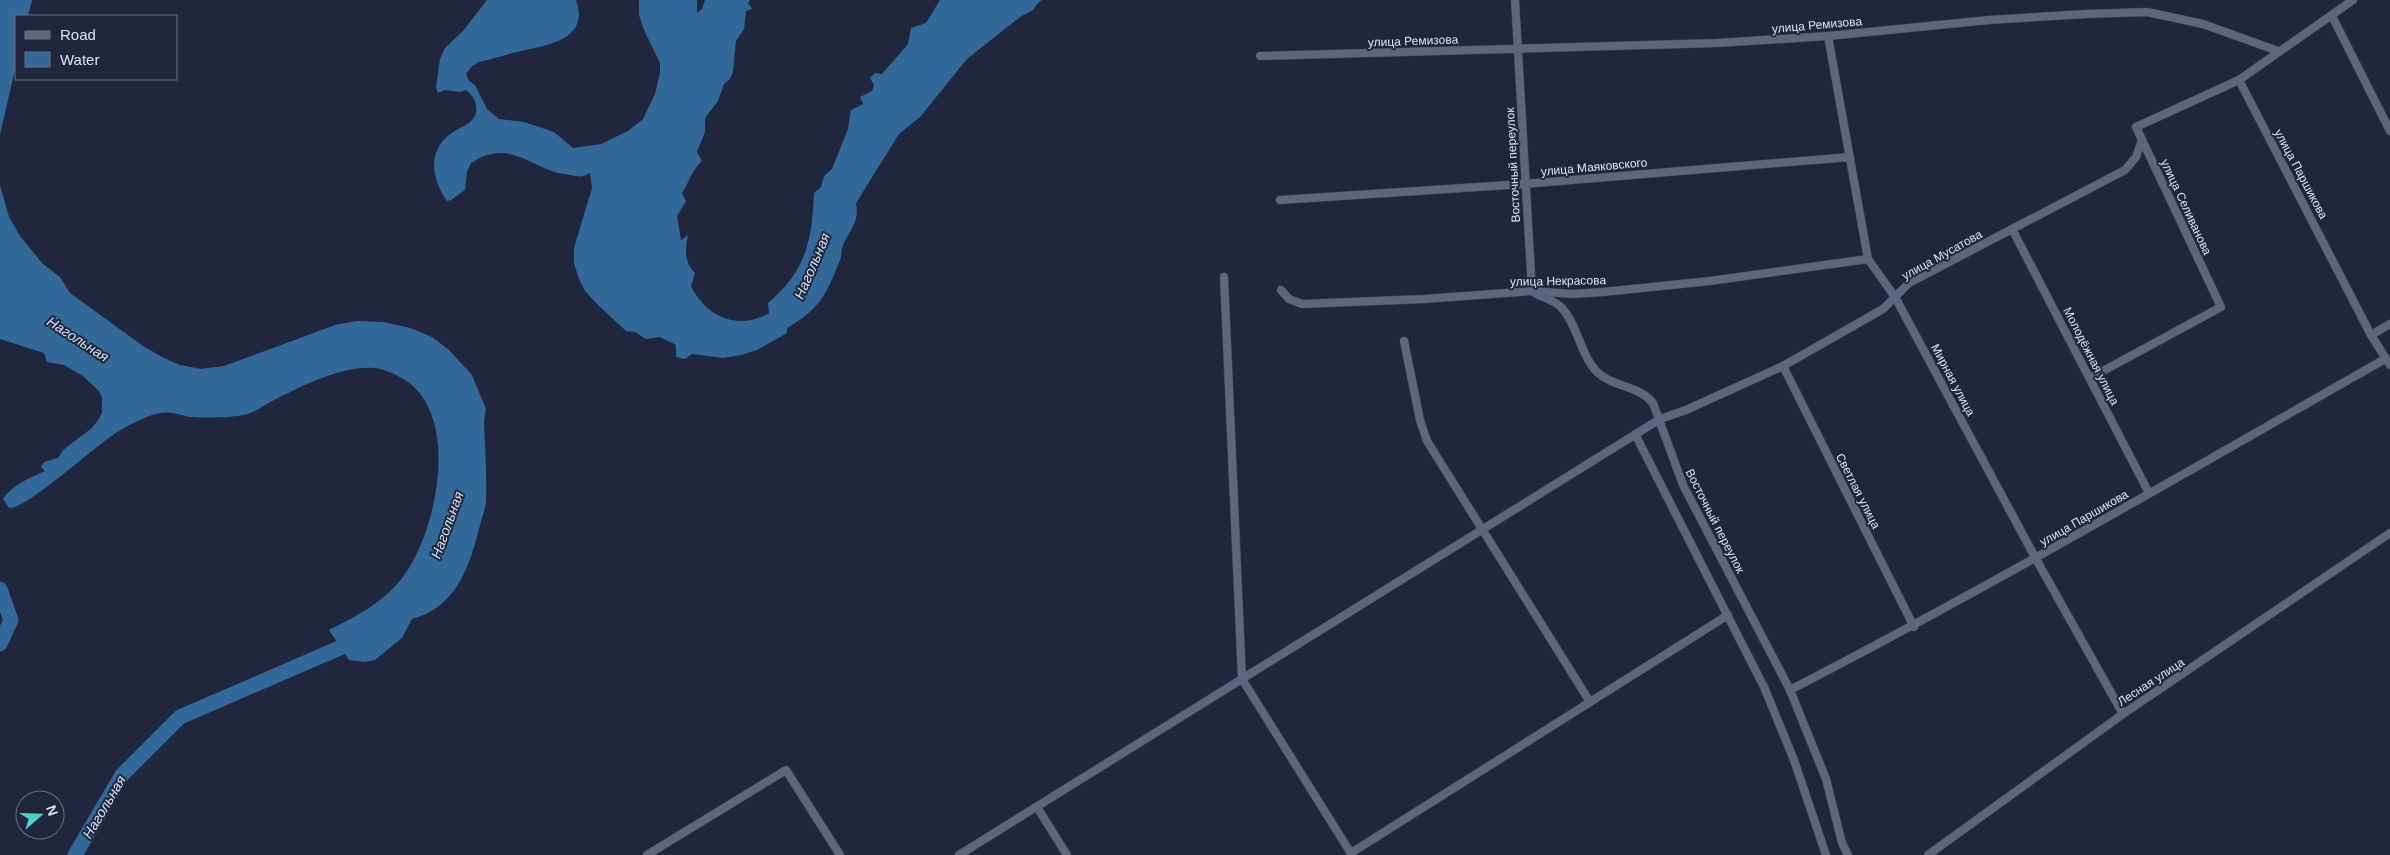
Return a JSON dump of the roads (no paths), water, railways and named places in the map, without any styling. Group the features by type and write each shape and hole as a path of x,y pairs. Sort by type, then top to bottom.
{"street":[{"name":"Восточный переулок","path":"1515,0 1520,49 1524,184 1532,291 1561,306 1589,360 1598,372 1610,380 1645,393 1653,403 1683,485 1790,690 1826,779 1842,842 1848,855"},
{"path":"2142,140 2136,127 2239,80 2353,0"},
{"name":"улица Ремизова","path":"1260,56 1717,43 1828,36 1989,20 2147,12 2203,24 2278,52"},
{"path":"2332,16 2390,131"},
{"name":"Мирная улица","path":"1828,36 1868,259 1895,297 2122,714"},
{"name":"улица Паршикова","path":"1790,690 1914,627 2149,493 2388,362 2239,80"},
{"name":"улица Мусатова","path":"959,855 1660,418 1686,410 1782,366 1883,310 1909,283 2125,170 2136,157 2142,140"},
{"name":"улица Селиванова","path":"2090,378 2221,308 2142,140"},
{"name":"улица Маяковского","path":"1280,200 1524,184 1850,157"},
{"name":"Молодёжная улица","path":"2012,229 2149,493"},
{"name":"улица Некрасова","path":"1281,290 1289,299 1302,304 1424,299 1532,291 1572,294 1710,281 1868,259"},
{"path":"1224,277 1242,679 1352,854 1728,615"},
{"path":"2372,334 2390,324"},
{"path":"1404,340 1420,420 1427,441 1590,702"},
{"name":"Светлая улица","path":"1782,366 1914,627"},
{"path":"1635,434 1764,687 1794,760 1826,855"},
{"name":"Лесная улица","path":"1928,855 2122,714 2390,533"},
{"path":"647,855 786,770 840,855"},
{"path":"1037,806 1068,855"}],"water":[{"path":"0,0 32,0 28,15 15,15 15,69 0,135"},
{"path":"487,0 576,0 579,13 577,24 572,32 564,38 554,43 479,62 472,66 466,74 469,81 475,85 487,109 499,119 524,122 554,132 573,148 601,144 628,131 643,119 655,94 660,73 660,63 639,15 639,0 697,0 697,13 702,9 705,0 750,0 748,3 752,9 746,11 744,29 736,41 733,72 730,79 724,84 718,101 705,118 705,132 697,152 702,161 682,193 686,201 677,216 681,240 688,235 686,256 691,269 695,273 691,286 697,297 714,313 724,318 746,321 769,313 768,303 781,291 799,267 809,240 814,193 821,187 824,176 832,169 848,129 851,110 863,104 860,97 872,91 874,85 870,78 875,73 882,74 908,44 911,28 926,23 940,0 1042,0 1033,10 1020,17 967,59 920,117 899,134 856,203 857,215 854,225 843,245 840,260 826,292 815,307 787,328 787,333 757,350 723,358 692,354 685,359 676,357 676,345 660,337 646,339 635,332 626,331 585,291 574,263 574,248 592,188 590,173 579,176 557,173 522,158 498,153 485,156 471,163 467,172 465,190 451,200 447,201 442,193 435,175 434,166 437,150 449,135 472,120 476,112 476,104 466,90 460,92 445,90 438,93 436,87 440,59 445,48 463,31"},
{"path":"0,185 9,217 20,236 43,264 60,277 70,293 143,346 180,365 201,369 224,366 335,325 357,321 384,322 410,328 432,337 449,350 472,375 486,409 484,422 485,506 466,570 450,595 440,605 412,619 402,638 375,660 365,662 349,660 329,630 370,607 397,584 416,554 426,530 434,502 438,474 438,445 433,419 422,397 405,380 390,372 374,368 348,370 322,378 251,413 219,417 191,417 165,413 145,418 109,438 46,488 18,506 9,508 3,499 12,489 45,471 41,467 44,462 58,458 63,450 92,428 102,412 102,398 99,391 83,376 64,365 47,362 44,353 0,339"}],"waterway":[{"name":"Нагольная","path":"0,589 11,620 0,644"},
{"name":"Нагольная","path":"75,855 122,775 180,717 358,640"}]}
